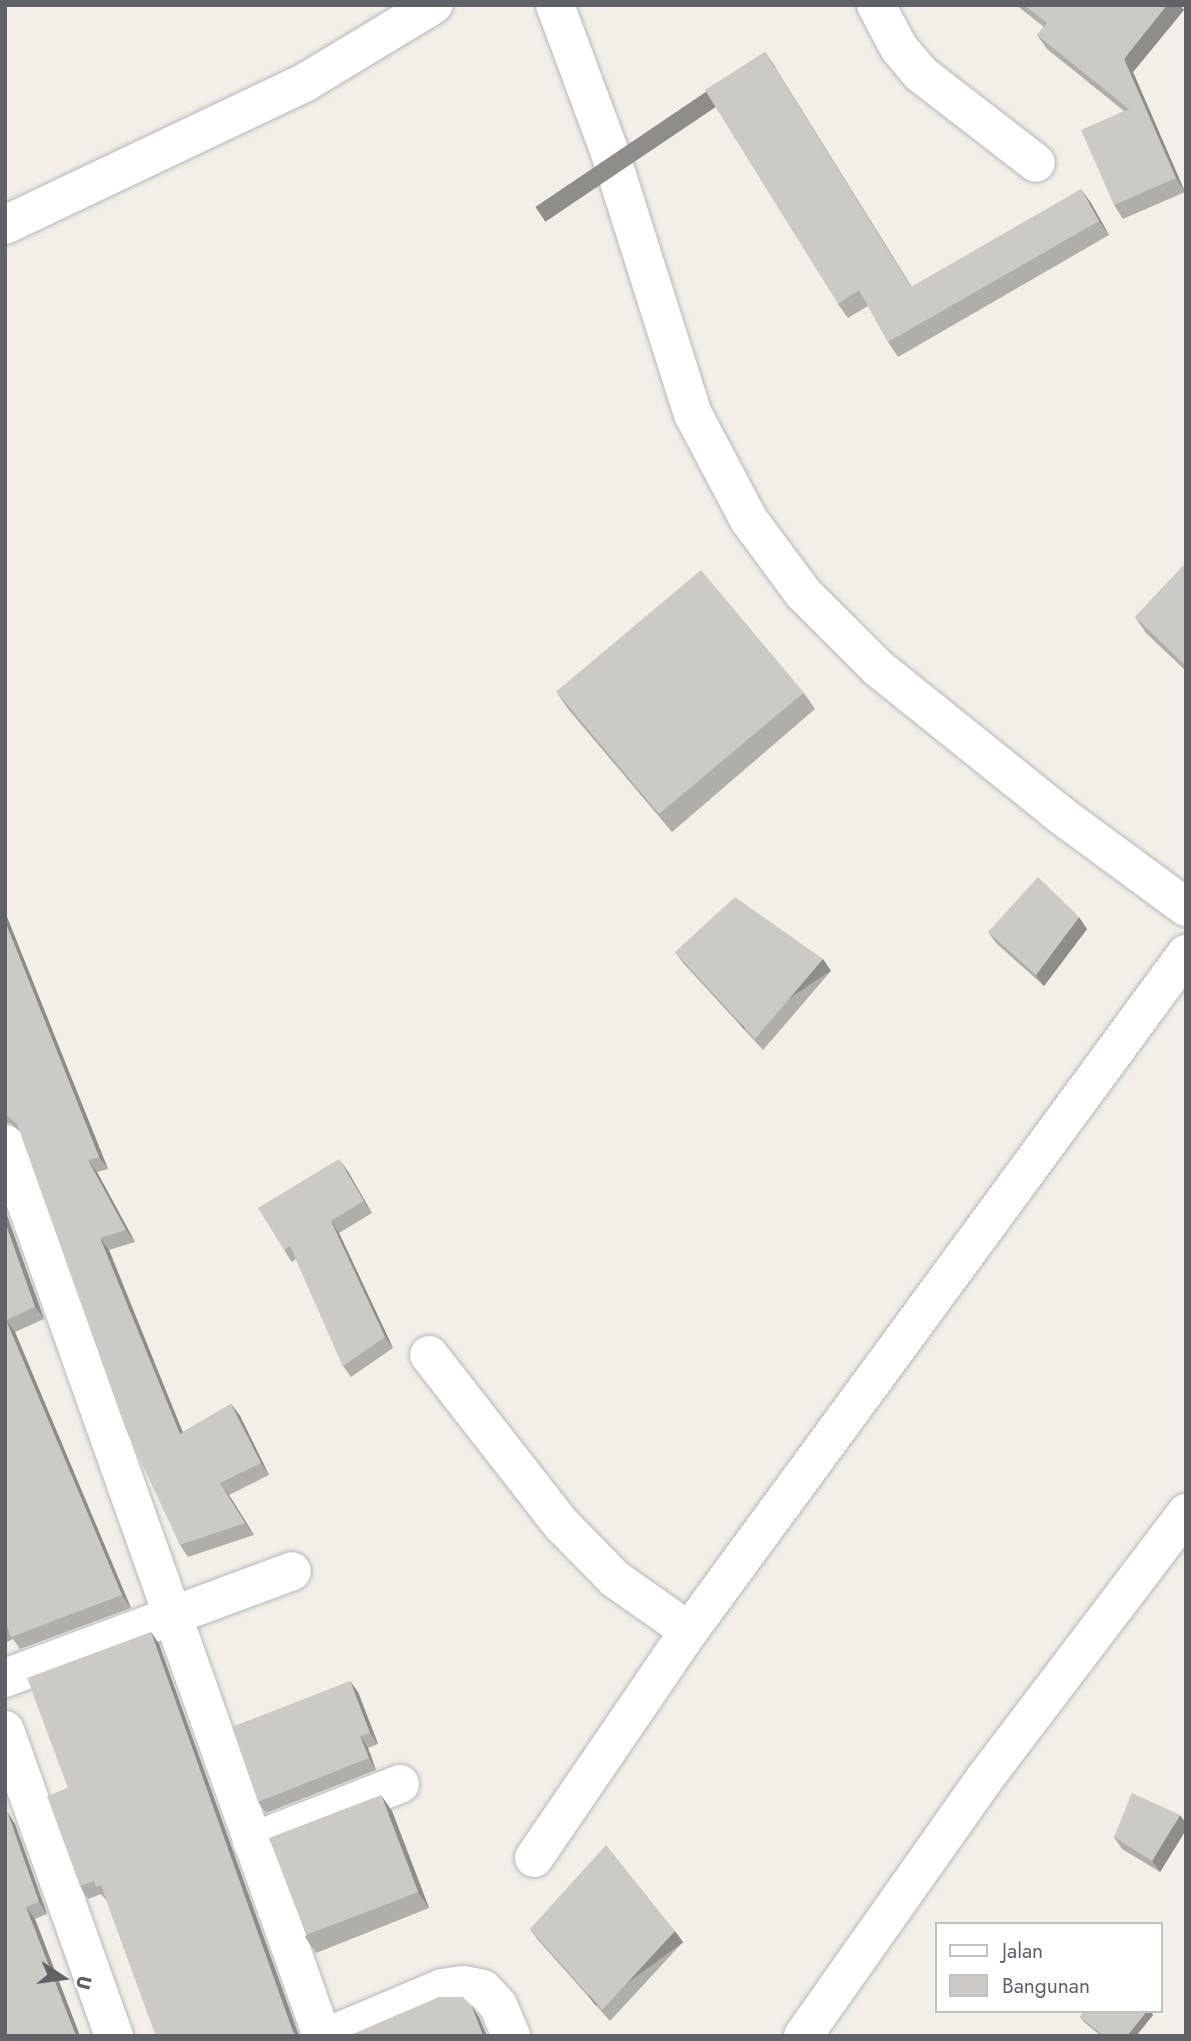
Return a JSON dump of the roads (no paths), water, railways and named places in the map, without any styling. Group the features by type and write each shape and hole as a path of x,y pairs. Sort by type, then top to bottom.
{"street":[{"path":"5,225 306,82 433,5"},
{"path":"555,5 610,153 693,414 749,520 803,593 878,667 1062,816 1186,906"},
{"path":"876,5 899,48 921,74 1036,163"},
{"path":"534,1858 689,1630 1186,954"},
{"path":"5,1144 322,2036"},
{"path":"429,1355 562,1525 615,1579 689,1630"},
{"path":"803,2036 985,1778 1186,1513"},
{"path":"5,1678 292,1571"},
{"path":"5,1730 114,2036"},
{"path":"253,1842 400,1784"},
{"path":"329,2036 442,1988 464,1985 483,1989 498,2005 511,2036"}]}
